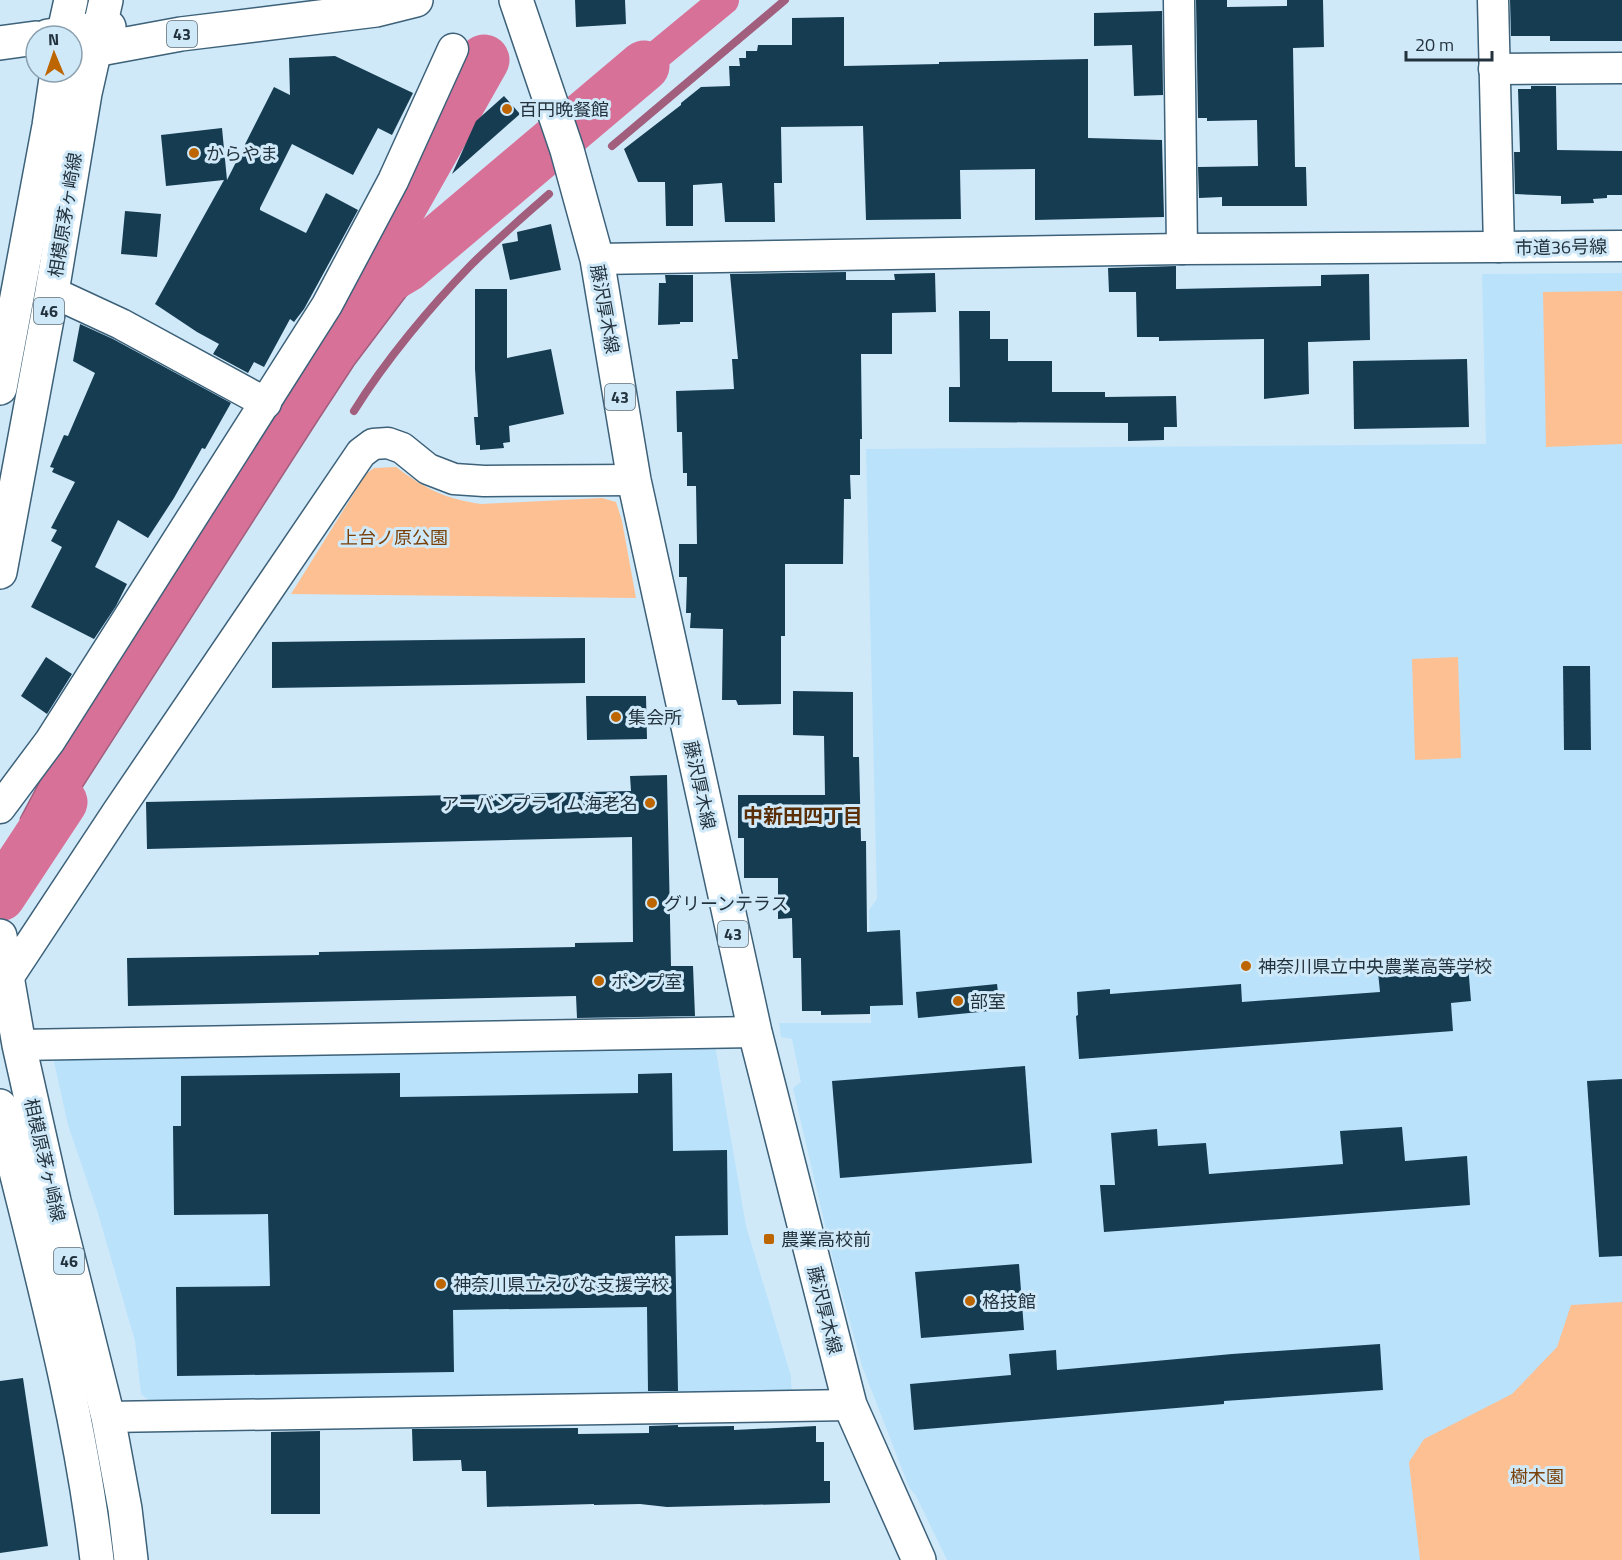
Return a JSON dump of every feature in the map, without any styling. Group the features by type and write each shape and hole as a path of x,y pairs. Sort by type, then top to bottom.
{"main road":[{"name":"相模原茅ヶ崎線","path":"71,0 72,24"},
{"name":"43","path":"84,33 327,0"},
{"name":"43","path":"84,35 181,34 376,10 416,0"},
{"name":"藤沢厚木線","path":"516,0 567,150 597,259 634,480 755,1032 850,1405 919,1560"},
{"name":"43","path":"0,43 24,40"},
{"path":"0,64 24,61"},
{"name":"相模原茅ヶ崎線","path":"0,388 10,278 49,126 55,84"},
{"name":"相模原茅ヶ崎線","path":"0,572 52,292 85,93 83,84"},
{"name":"相模原茅ヶ崎線","path":"3,967 54,1201 108,1417 125,1509 131,1560"},
{"name":"相模原茅ヶ崎線","path":"0,1106 76,1421 97,1560"}],"street":[{"path":"1179,0 1182,249"},
{"path":"1492,0 1499,247"},
{"path":"0,808 50,741 327,305 387,191 453,50"},
{"path":"1494,69 1622,68"},
{"name":"市道36号線","path":"597,259 1182,249 1622,246"},
{"path":"52,292 121,324 266,403"},
{"path":"3,967 118,811 361,453 373,444 388,443 402,448 428,470 454,479 484,481 634,480"},
{"path":"19,1045 755,1032"},
{"path":"108,1417 850,1405"}],"shaded area":[{"path":"374,242 394,248 428,267 354,365 318,420 49,839 26,884 20,819 50,762"},
{"name":"神奈川県立中央農業高等学校","path":"1622,273 1622,1560 947,1560 916,1496 909,1487 862,1366 835,1268 793,1088 801,1082 792,1039 781,1037 779,1023 871,1023 869,910 877,899 866,449 1486,444 1482,274"},
{"name":"神奈川県立えびな支援学校","path":"715,1045 746,1226 791,1376 792,1400 157,1407 141,1394 135,1341 97,1210 68,1125 52,1053"}],"green space":[{"path":"1622,291 1622,444 1546,447 1543,292"},
{"name":"上台ノ原公園","path":"396,467 436,491 456,499 481,504 602,498 616,502 622,521 636,598 291,594 366,474 374,468"},
{"path":"1458,657 1461,758 1415,760 1412,659"},
{"name":"樹木園","path":"1622,1302 1622,1560 1420,1560 1409,1462 1424,1439 1512,1394 1557,1347 1571,1305"}],"pier":[{"path":"19,814 26,887 23,884 17,819"}],"building":[{"path":"575,0 625,0 626,24 576,27"},
{"path":"1196,0 1227,0 1227,7 1287,6 1287,0 1323,0 1324,47 1293,48 1295,167 1306,167 1307,206 1222,206 1222,197 1199,198 1198,167 1258,166 1257,120 1207,121 1207,118 1198,118"},
{"path":"1510,0 1622,0 1622,41 1550,41 1550,36 1511,36"},
{"path":"1162,11 1163,95 1134,96 1132,45 1094,46 1094,13"},
{"path":"844,17 844,66 1088,59 1088,138 1162,140 1164,217 1035,220 1035,169 960,170 961,219 866,220 863,126 781,127 782,183 774,183 775,222 725,222 722,183 693,185 693,226 666,226 665,182 638,182 624,149 701,87 730,86 729,66 740,66 739,58 746,58 746,51 757,51 758,45 792,45 792,18"},
{"path":"335,56 413,93 392,135 378,128 353,175 292,144 260,210 306,233 326,193 358,210 304,309 294,322 290,319 264,367 254,362 248,373 213,354 219,344 155,304 224,180 166,186 161,135 222,128 227,180 274,87 290,95 289,58"},
{"path":"1531,86 1556,86 1557,150 1622,151 1622,195 1607,195 1607,198 1593,199 1594,203 1561,204 1561,196 1515,194 1514,152 1520,152 1518,89 1531,89"},
{"path":"504,96 520,114 452,174 476,121"},
{"path":"125,211 161,214 157,257 121,254"},
{"path":"551,224 561,270 510,280 502,244 518,241 517,232"},
{"path":"1176,266 1176,289 1321,286 1321,275 1369,274 1370,340 1308,342 1309,394 1264,399 1264,339 1159,341 1159,337 1137,337 1136,292 1109,292 1108,268"},
{"path":"846,272 846,280 895,280 894,274 935,273 936,312 892,313 892,354 861,354 860,475 850,475 851,499 844,499 843,564 785,564 785,636 781,636 781,704 738,705 736,700 722,700 723,629 690,628 691,613 686,613 687,577 679,577 679,544 697,544 696,486 687,486 687,473 683,473 682,432 677,432 676,391 734,389 732,359 738,359 730,274"},
{"path":"665,275 693,275 693,322 658,325 659,283 666,283"},
{"path":"475,289 507,289 507,358 551,349 564,414 509,426 510,442 503,443 504,448 480,450 480,445 476,445 474,417 478,417 475,369"},
{"path":"959,311 990,311 990,339 1008,339 1008,361 1052,361 1052,392 1105,392 1105,397 1176,396 1177,427 1164,427 1164,440 1128,441 1128,423 949,422 949,387 960,387"},
{"path":"80,324 113,339 231,403 205,449 202,448 148,538 118,520 95,567 127,584 116,606 94,639 31,607 62,547 51,541 57,530 51,528 75,482 52,472 54,468 50,467 64,435 68,436 95,373 73,361"},
{"path":"1467,359 1469,427 1354,429 1353,361"},
{"path":"585,638 585,683 272,688 272,642"},
{"path":"46,657 72,674 47,714 21,696"},
{"path":"1563,666 1590,666 1591,750 1564,750"},
{"path":"793,691 853,692 853,757 859,757 861,841 866,841 867,932 900,930 903,1005 870,1006 870,1014 821,1015 821,1011 802,1011 801,958 793,958 792,918 778,919 778,878 744,878 744,838 738,838 738,795 825,795 824,736 793,735"},
{"name":"集会所","path":"586,696 646,696 647,739 587,740"},
{"path":"667,775 671,966 693,966 695,1016 577,1018 576,996 128,1006 127,958 575,947 575,943 633,942 632,837 147,849 146,802 631,791 630,776"},
{"path":"1468,965 1471,1001 1451,1003 1453,1031 1079,1059 1077,992 1110,989 1110,994 1241,984 1242,1002 1380,992 1378,972"},
{"name":"部室","path":"997,984 1000,1010 918,1018 916,992"},
{"path":"1025,1066 1032,1163 840,1178 832,1081"},
{"path":"400,1073 400,1097 638,1093 638,1074 672,1073 673,1151 727,1150 728,1235 675,1236 678,1391 648,1391 647,1307 453,1310 454,1372 177,1376 176,1287 270,1286 268,1214 174,1215 173,1126 181,1126 181,1076"},
{"path":"1622,1079 1622,1256 1599,1257 1587,1081"},
{"path":"1402,1127 1405,1161 1467,1156 1470,1205 1104,1232 1100,1185 1115,1185 1111,1133 1157,1129 1158,1146 1206,1143 1209,1174 1343,1164 1340,1131"},
{"name":"格技館","path":"1019,1264 1024,1330 921,1338 915,1272"},
{"path":"1380,1344 1383,1390 1224,1401 1224,1404 914,1430 910,1384 1011,1375 1009,1354 1056,1350 1057,1370 1232,1354"},
{"path":"23,1378 48,1546 0,1553 0,1381"},
{"path":"678,1425 678,1427 734,1426 734,1430 816,1426 816,1442 824,1442 824,1481 830,1481 830,1503 667,1507 640,1504 594,1504 487,1507 486,1471 462,1471 461,1460 413,1461 412,1429 578,1428 578,1434 649,1433 649,1426"},
{"path":"320,1431 320,1514 271,1514 271,1432"}],"waterway":[{"path":"644,66 724,0"},
{"path":"612,146 785,0"},
{"path":"354,307 380,244 484,60"},
{"path":"361,294 406,267 644,66"},
{"path":"354,411 394,354 455,281 549,194"},
{"path":"0,896 62,802"}],"place":[{"name":"百円晩餐館","path":"507,109"},
{"name":"からやま","path":"194,153"},
{"name":"集会所","path":"616,717"},
{"name":"アーバンプライム海老名","path":"650,803"},
{"name":"グリーンテラス","path":"652,903"},
{"name":"神奈川県立中央農業高等学校","path":"1246,966"},
{"name":"ポンプ室","path":"599,981"},
{"name":"部室","path":"958,1001"},
{"name":"農業高校前","path":"769,1239"},
{"name":"神奈川県立えびな支援学校","path":"441,1284"},
{"name":"格技館","path":"970,1301"}],"district":[{"name":"中新田四丁目","path":"803,815"}]}
